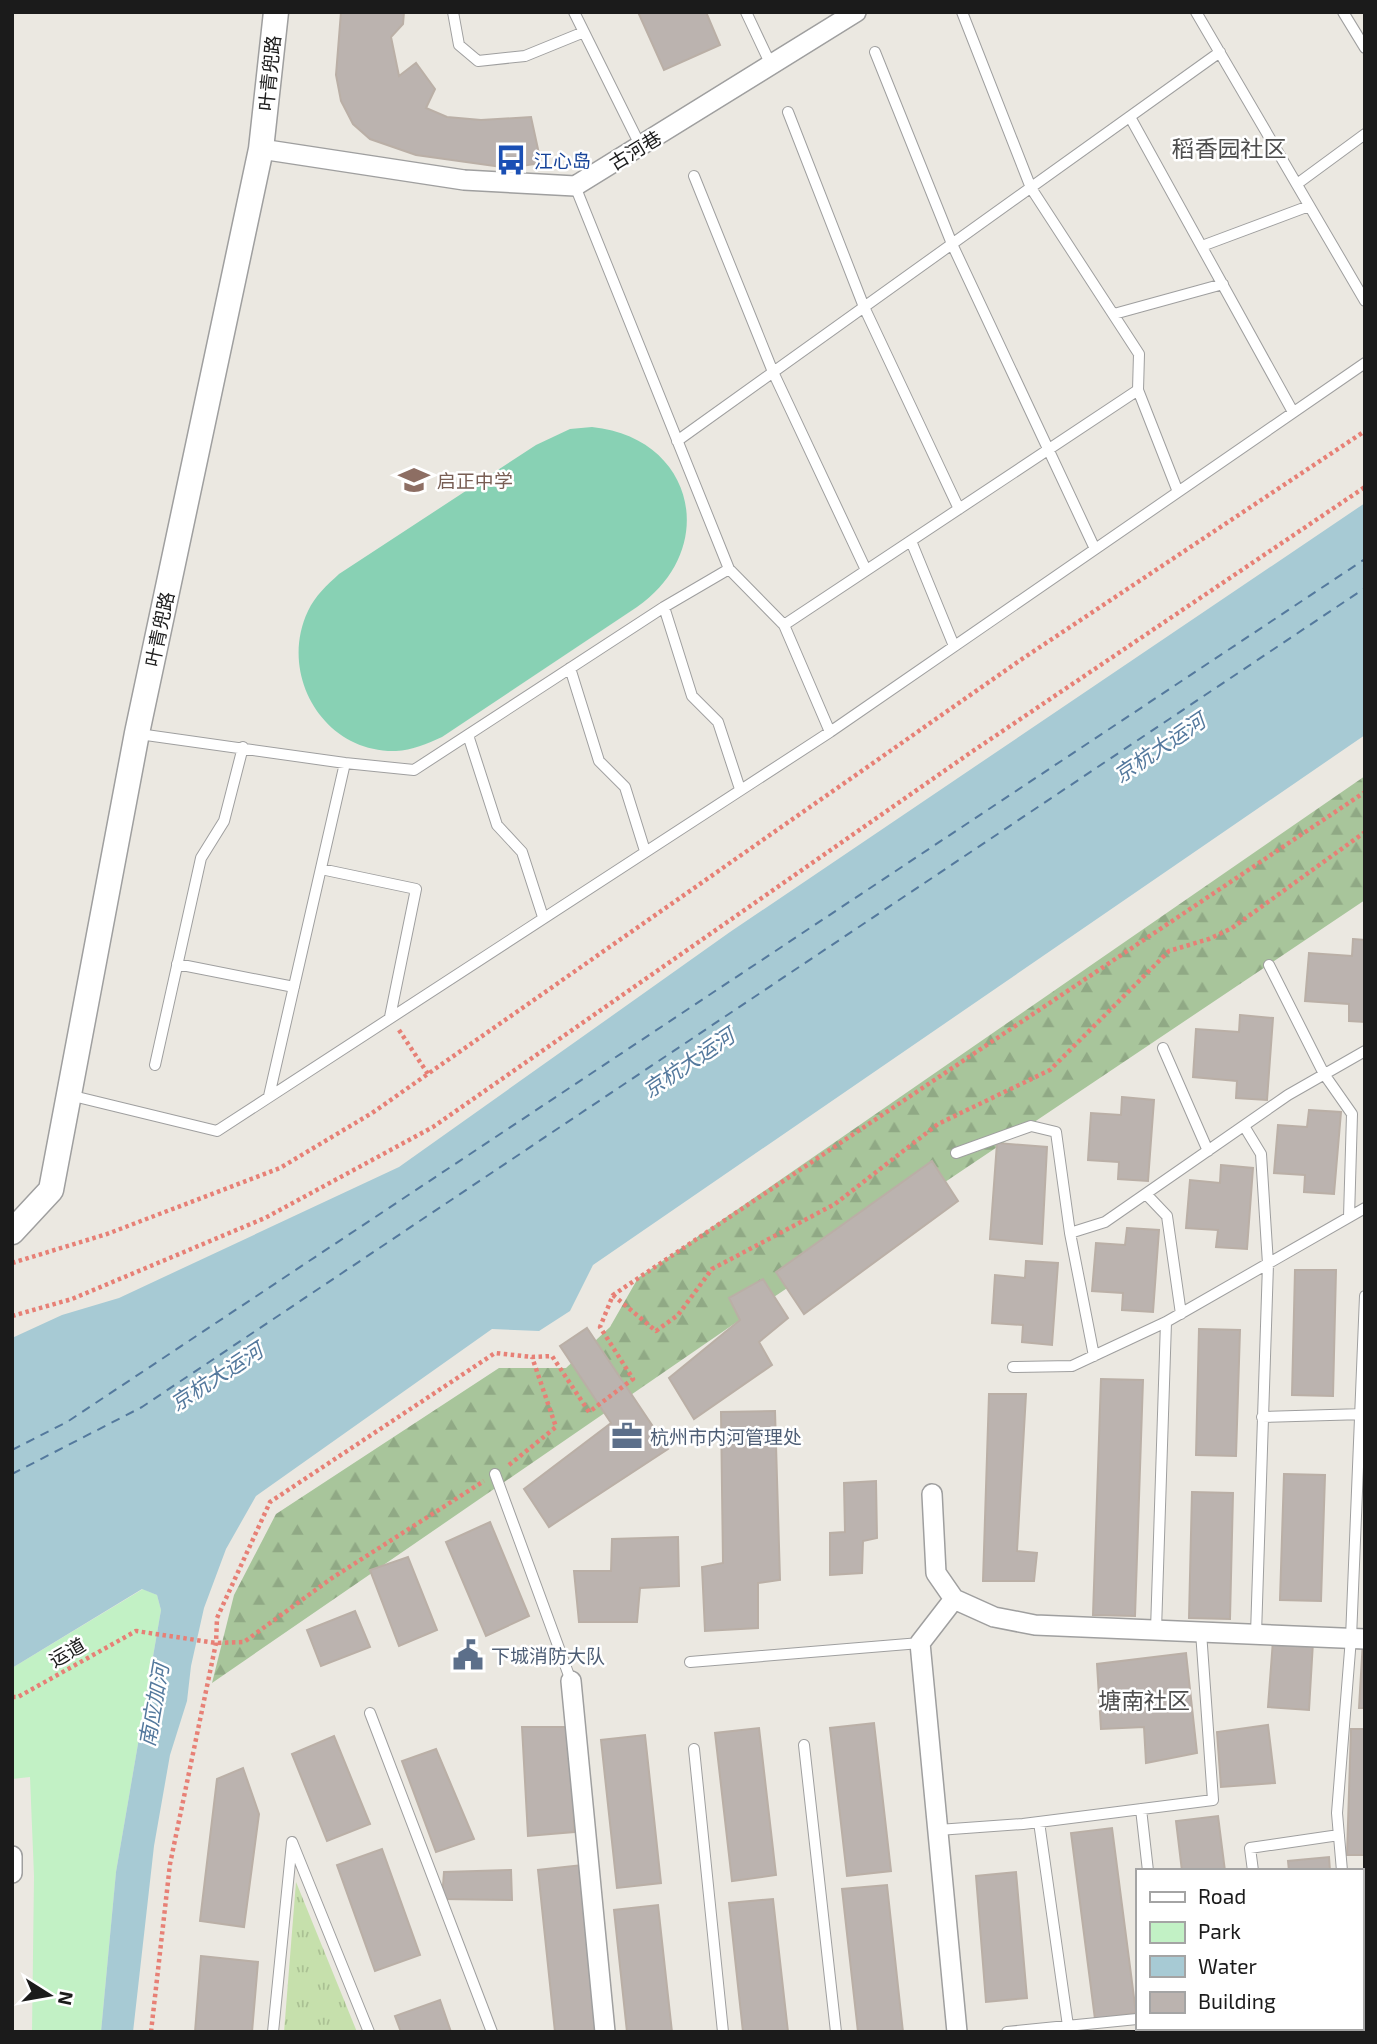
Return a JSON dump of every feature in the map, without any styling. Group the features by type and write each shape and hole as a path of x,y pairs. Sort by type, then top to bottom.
{"street":[{"name":"叶青兜路","path":"12,1232 51,1190 137,733 261,149 276,12"},
{"name":"古河巷","path":"575,186 856,12"},
{"path":"261,149 464,180 575,186"},
{"path":"932,1494 936,1573 954,1599 994,1617 1035,1625 1358,1638"},
{"path":"954,1599 920,1643 957,2032"},
{"path":"571,1681 605,2032"},
{"path":"12,1856 12,1873"}],"lane":[{"path":"453,12 458,45 478,61 525,56 584,32"},
{"path":"574,12 641,147"},
{"path":"746,12 772,65"},
{"path":"962,12 1031,188 1139,354 1138,390 1178,492"},
{"path":"1196,12 1365,301"},
{"path":"1343,12 1365,48"},
{"path":"875,52 952,244 1095,549"},
{"path":"677,441 1220,52"},
{"path":"788,112 864,307 959,509"},
{"path":"1130,117 1293,412"},
{"path":"1297,184 1365,134"},
{"path":"694,176 773,372 866,570"},
{"path":"575,186 729,569 784,625 830,732"},
{"path":"1202,246 1310,206"},
{"path":"1114,314 1223,284"},
{"path":"69,1095 217,1130 830,732 1365,363"},
{"path":"784,625 1138,390"},
{"path":"911,541 954,646"},
{"path":"137,733 345,763 414,770 664,607 729,569"},
{"path":"664,607 692,696 718,722 740,789"},
{"path":"570,668 599,761 625,787 645,851"},
{"path":"468,735 497,825 522,852 543,918"},
{"path":"155,1065 201,858 224,821 243,747"},
{"path":"269,1096 345,763"},
{"path":"321,869 416,889 390,1017"},
{"path":"177,964 294,988"},
{"path":"1269,965 1324,1074 1352,1114 1349,1217"},
{"path":"1163,1048 1208,1151"},
{"path":"1070,1233 1105,1222 1288,1095 1365,1051"},
{"path":"956,1153 1031,1126 1056,1132 1070,1233 1094,1356"},
{"path":"1244,1126 1261,1154 1268,1264 1256,1634"},
{"path":"1146,1194 1167,1216 1181,1314"},
{"path":"1013,1367 1072,1366 1181,1314 1365,1208"},
{"path":"1342,1869 1337,1813 1358,1638 1365,1296"},
{"path":"1156,1630 1166,1322"},
{"path":"1262,1417 1363,1415"},
{"path":"495,1474 571,1681"},
{"path":"938,1830 1039,1822 1213,1800 1200,1632"},
{"path":"691,1662 920,1643"},
{"path":"370,1713 492,2032"},
{"path":"804,1745 836,2032"},
{"path":"694,1749 723,2032"},
{"path":"1141,1809 1148,1869"},
{"path":"1039,1822 1068,2026"},
{"path":"1253,1869 1251,1848 1339,1835"},
{"path":"274,2032 292,1842 369,2032"},
{"path":"1007,2032 1136,2019"}],"path":[{"path":"12,1263 107,1234 280,1168 372,1113 1019,662 1365,431"},
{"path":"12,1316 72,1299 265,1218 433,1127 967,755 1365,487"},
{"path":"151,2032 170,1864 216,1643 216,1618 270,1502 495,1353 552,1356 589,1412 633,1379 600,1326 613,1295 1365,792"},
{"path":"613,1295 656,1331 678,1315 712,1269 835,1205 938,1124 1050,1070 1169,951 1209,939 1232,928 1365,832"},
{"path":"390,1017 428,1074"},
{"path":"216,1643 244,1642 332,1578 516,1460 556,1427 532,1357"},
{"name":"运道","path":"12,1697 18,1697 136,1632 216,1643"}],"green space":[{"path":"592,427 627,435 654,451 673,473 684,499 687,527 680,555 663,583 637,607 431,742 396,751 370,748 347,739 328,724 313,705 303,684 299,660 300,635 308,611 322,591 339,574 536,445 570,429"},
{"path":"1365,776 1365,900 747,1315 212,1683 234,1595 276,1514 499,1368 566,1368 610,1327 638,1278"},
{"path":"143,1589 157,1595 161,1610 116,1872 101,2032 32,2032 34,1876 30,1777 12,1779 12,1668"},
{"path":"296,1882 357,2032 284,2032"}],"water":[{"path":"1365,503 1365,735 593,1265 570,1311 539,1331 492,1329 256,1496 226,1549 204,1608 191,1666 187,1701 170,1755 154,1846 133,2032 101,2032 116,1872 161,1610 157,1595 142,1589 12,1668 12,1338 62,1315 119,1298 399,1167 730,932"}],"building":[{"path":"341,12 404,12 403,24 391,37 399,76 416,63 435,89 426,108 447,117 481,120 531,117 541,163 509,168 416,155 370,139 353,124 341,101 336,75"},
{"path":"638,12 706,12 720,45 664,70"},
{"path":"1353,939 1365,940 1365,1022 1349,1021 1349,1004 1305,1001 1309,953 1352,956"},
{"path":"1240,1015 1273,1018 1267,1100 1236,1098 1237,1081 1193,1077 1196,1029 1239,1032"},
{"path":"1122,1097 1154,1100 1148,1181 1118,1179 1119,1162 1088,1160 1091,1113 1121,1115"},
{"path":"1309,1110 1341,1112 1334,1194 1304,1192 1305,1175 1274,1173 1278,1125 1307,1127"},
{"path":"997,1143 1047,1147 1042,1244 990,1239"},
{"path":"932,1161 958,1201 804,1314 776,1272"},
{"path":"1221,1165 1253,1168 1247,1249 1216,1247 1218,1230 1186,1228 1190,1180 1220,1183"},
{"path":"1127,1228 1159,1230 1153,1312 1122,1310 1123,1293 1092,1291 1096,1243 1125,1245"},
{"path":"1026,1261 1058,1263 1052,1345 1022,1342 1023,1325 992,1323 995,1275 1025,1278"},
{"path":"1295,1270 1336,1270 1333,1396 1292,1395"},
{"path":"763,1279 788,1318 759,1342 772,1365 694,1419 669,1378 740,1320 729,1298"},
{"name":"杭州市内河管理处","path":"587,1328 668,1449 549,1527 524,1489 611,1423 560,1346"},
{"path":"1199,1329 1240,1330 1236,1456 1196,1455"},
{"path":"1101,1379 1143,1380 1135,1616 1093,1615"},
{"path":"989,1394 1026,1394 1017,1551 1037,1553 1034,1581 983,1581"},
{"path":"775,1411 780,1580 758,1583 758,1628 705,1631 702,1567 723,1563 721,1412"},
{"path":"1284,1474 1325,1475 1321,1601 1280,1600"},
{"path":"876,1481 877,1538 863,1541 862,1573 830,1575 830,1533 845,1532 844,1483"},
{"path":"1192,1492 1233,1493 1230,1619 1189,1618"},
{"path":"490,1522 529,1616 486,1636 446,1542"},
{"path":"678,1537 679,1586 640,1588 637,1622 579,1622 574,1571 611,1571 612,1539"},
{"path":"408,1557 437,1630 399,1646 370,1570"},
{"path":"355,1611 370,1647 321,1666 307,1630"},
{"path":"1273,1640 1313,1642 1309,1710 1268,1707"},
{"path":"1363,1640 1365,1708 1359,1708"},
{"path":"1186,1653 1197,1753 1146,1763 1144,1727 1101,1729 1097,1664"},
{"path":"874,1723 891,1871 847,1876 830,1728"},
{"path":"1268,1725 1275,1783 1221,1787 1217,1732"},
{"path":"522,1727 573,1727 574,1832 528,1836"},
{"path":"759,1728 776,1875 732,1881 715,1733"},
{"path":"1351,1729 1365,1729 1365,1855 1347,1855"},
{"path":"645,1735 661,1883 617,1888 601,1740"},
{"path":"334,1736 370,1824 327,1841 292,1754"},
{"path":"436,1749 474,1839 436,1852 402,1761"},
{"path":"243,1768 259,1814 244,1927 200,1921 217,1779"},
{"path":"1218,1816 1225,1869 1182,1869 1176,1821"},
{"path":"1112,1828 1136,2013 1095,2019 1071,1833"},
{"path":"382,1849 420,1955 375,1971 337,1865"},
{"path":"1329,1857 1330,1869 1289,1869 1288,1861"},
{"path":"582,1865 595,2032 555,2032 538,1870"},
{"path":"511,1870 512,1900 442,1899 444,1872"},
{"path":"1016,1872 1027,1998 986,2002 976,1876"},
{"path":"887,1885 903,2032 858,2032 842,1889"},
{"path":"773,1899 788,2032 743,2032 729,1903"},
{"path":"658,1905 672,2032 627,2032 614,1910"},
{"path":"201,1956 258,1962 252,2032 195,2032"},
{"path":"440,2000 451,2032 401,2032 395,2016"},
{"path":"1158,2030 1197,2030 1197,2032"},
{"path":"1308,2030 1347,2030 1347,2032"}],"ferry route":[{"path":"12,1450 67,1422 1365,559"},
{"path":"12,1474 142,1407 1365,588"}],"place":[{"name":"江心岛","path":"511,160"},
{"name":"启正中学","path":"414,480"},
{"name":"杭州市内河管理处","path":"627,1436"},
{"name":"下城消防大队","path":"468,1655"}],"district":[{"name":"稻香园社区","path":"1229,148"},
{"name":"塘南社区","path":"1144,1700"}],"water label":[{"name":"京杭大运河","path":"1159,747"},
{"name":"京杭大运河","path":"688,1062"},
{"name":"京杭大运河","path":"216,1376"},
{"name":"南应加河","path":"153,1705"}]}
